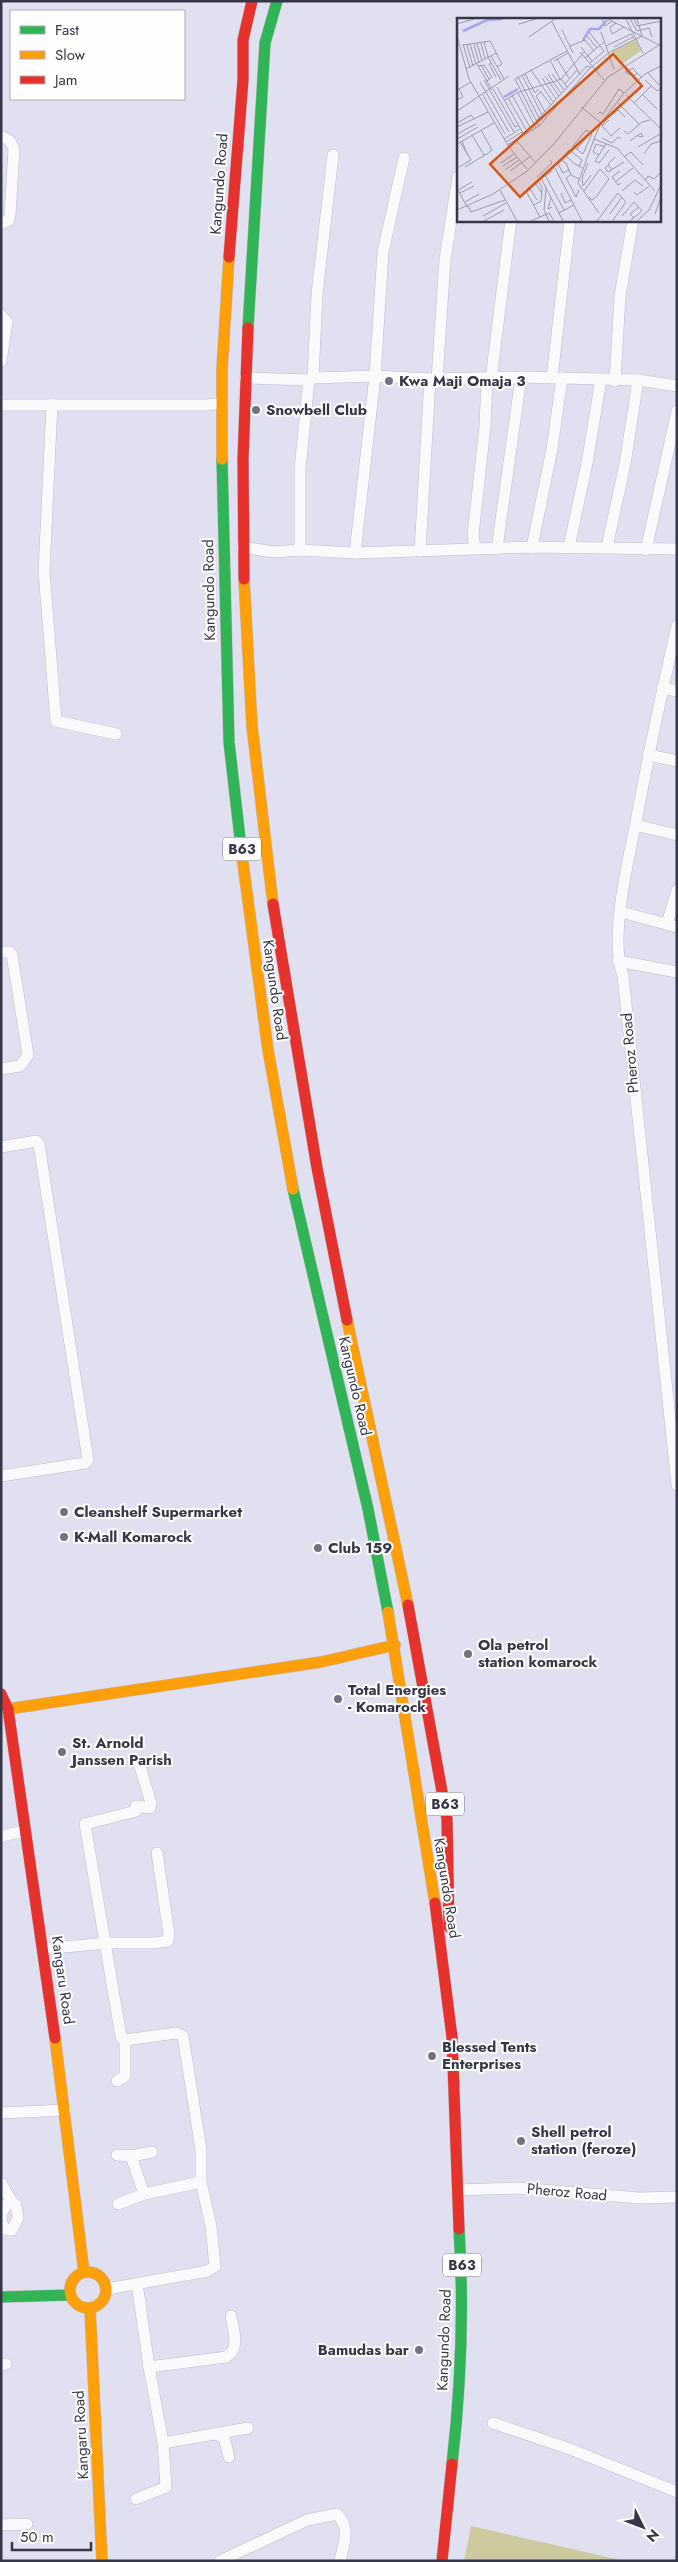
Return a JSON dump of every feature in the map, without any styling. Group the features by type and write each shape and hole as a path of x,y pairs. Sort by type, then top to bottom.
{"main road":[{"name":"Kangundo Road","path":"252,1 242,40 243,80 224,336 222,403 225,676 233,778 268,1050 294,1192 368,1509 396,1645 445,1969 452,2037 457,2190 462,2270 456,2430 442,2561"},
{"name":"Kangundo Road","path":"276,1 265,43 245,378 242,548 252,726 275,922 317,1168 340,1285 418,1649 447,1819 449,1930 445,1969"},
{"path":"8,1709 321,1662 396,1645"},
{"name":"Kangaru Road","path":"1,1694 8,1709 44,1949 66,2110 84,2272"},
{"path":"84,2272 96,2273 105,2282 104,2300 90,2308 76,2304 70,2295 74,2278 84,2272"},
{"path":"1,2298 70,2295"},
{"name":"Kangaru Road","path":"90,2308 102,2561"}],"street":[{"path":"1,136 10,141 14,149 10,215 9,220 1,223"},
{"path":"300,550 298,533 300,469 311,379 317,294 333,155"},
{"path":"355,553 375,376 383,252 404,158"},
{"path":"420,551 433,379 445,259 457,183"},
{"path":"475,548 473,535 489,379 511,221"},
{"path":"532,547 552,449 570,221"},
{"path":"614,380 620,296 633,221"},
{"path":"1,315 7,322 1,361"},
{"path":"245,378 311,379 375,376 489,379 521,377 638,380 677,386"},
{"path":"497,548 521,377"},
{"path":"569,547 587,463 601,379"},
{"path":"607,547 625,464 638,380"},
{"path":"1,404 207,405 222,403"},
{"path":"52,404 44,571 56,722 116,734"},
{"path":"646,550 677,411"},
{"path":"242,548 273,552 300,550 355,553 532,547 677,549"},
{"name":"Pheroz Road","path":"677,626 662,688 635,825 621,912 618,961 623,976 677,1485"},
{"path":"662,688 677,691"},
{"path":"648,755 677,761"},
{"path":"635,825 677,835"},
{"path":"621,912 672,926 677,890"},
{"path":"1,952 10,952 12,955 28,1055 20,1066 1,1069"},
{"path":"618,961 677,972"},
{"path":"1,1147 36,1141 39,1144 88,1460 85,1463 1,1476"},
{"path":"106,2288 208,2271 215,2266 212,2226 201,2182 201,2150 182,2036 176,2033 125,2040 120,2036 85,1824 136,1810 136,1806 150,1808 151,1803 138,1760"},
{"path":"1,1836 25,1832"},
{"path":"44,1949 106,1943 154,1943 168,1941 169,1934 157,1853"},
{"path":"117,2081 125,2076 125,2040"},
{"path":"1,2114 66,2110"},
{"path":"117,2155 131,2156 152,2152"},
{"path":"131,2156 144,2194"},
{"path":"118,2204 144,2194 201,2182"},
{"path":"1,2184 18,2210 16,2225 12,2230 7,2230 1,2220 2,2212 8,2203 12,2202"},
{"name":"Pheroz Road","path":"457,2190 518,2188 639,2198 677,2198"},
{"path":"136,2500 166,2487 164,2443 148,2367 138,2283"},
{"path":"148,2367 226,2357 231,2354 235,2346 230,2316"},
{"path":"494,2423 570,2449 677,2492"},
{"path":"164,2443 248,2428"},
{"path":"215,2434 224,2437 228,2457"},
{"path":"220,2561 307,2520 337,2514 343,2520 346,2529 340,2561"},
{"path":"1,2525 27,2524"}],"shaded area":[{"path":"471,2526 625,2561 464,2561"}],"traffic: fast":[{"path":"248,328 265,43 277,1"},
{"path":"222,459 229,742 242,856"},
{"path":"293,1189 368,1509 388,1612"},
{"path":"452,2464 461,2346 459,2229"},
{"path":"1,2297 70,2295"}],"traffic: slow":[{"path":"222,459 222,369 229,257"},
{"path":"244,579 252,726 273,904"},
{"path":"242,856 268,1050 293,1189"},
{"path":"347,1320 408,1605"},
{"path":"388,1612 435,1903"},
{"path":"8,1709 321,1662 395,1645"},
{"path":"55,2038 84,2272"},
{"path":"88,2272 95,2273 101,2277 105,2283 106,2290 105,2297 101,2303 95,2307 88,2308 81,2307 75,2303 71,2297 70,2290 71,2283 75,2277 81,2273 88,2272"},
{"path":"90,2308 102,2561"}],"traffic: jam":[{"path":"229,257 243,80 243,40 252,1"},
{"path":"244,579 243,459 248,328"},
{"path":"273,904 317,1168 347,1320"},
{"path":"408,1605 447,1819 449,1927"},
{"path":"1,1694 8,1709 55,2038"},
{"path":"435,1903 452,2037 459,2229"},
{"path":"442,2561 452,2464"}],"place":[{"name":"Kwa Maji Omaja 3","path":"389,381"},
{"name":"Snowbell Club","path":"256,410"},
{"name":"Cleanshelf Supermarket","path":"64,1512"},
{"name":"K-Mall Komarock","path":"64,1537"},
{"name":"Club 159","path":"318,1548"},
{"name":"Ola petrol station komarock","path":"468,1654"},
{"name":"Total Energies - Komarock","path":"338,1699"},
{"name":"St. Arnold Janssen Parish","path":"62,1752"},
{"name":"Blessed Tents Enterprises","path":"432,2056"},
{"name":"Shell petrol station (feroze)","path":"521,2141"},
{"name":"Bamudas bar","path":"419,2350"}]}
